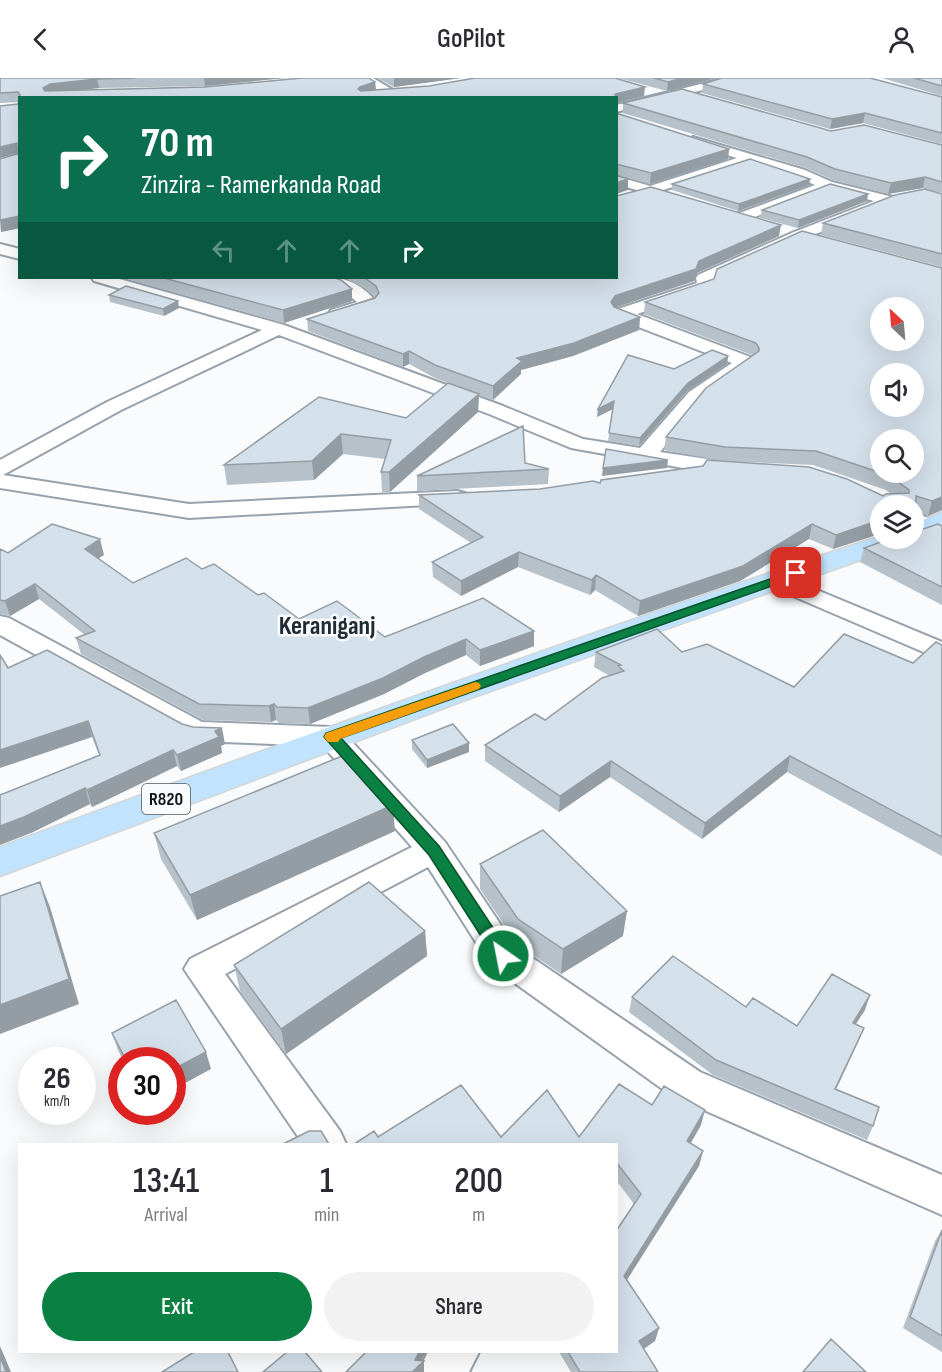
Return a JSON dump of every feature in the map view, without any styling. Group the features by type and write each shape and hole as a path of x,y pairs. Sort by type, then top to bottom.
{"main road":[{"name":"R820","path":"0,862 331,737 870,548"}],"street":[{"path":"365,78 397,93 378,96"},
{"path":"620,115 668,97 738,78"},
{"path":"643,89 668,97"},
{"path":"683,93 711,100"},
{"path":"645,456 696,396 746,363 621,314 706,285 704,278 799,234 894,199 828,185 800,173 681,137"},
{"path":"628,197 749,159"},
{"path":"718,184 772,165"},
{"path":"618,181 676,198"},
{"path":"763,225 734,217 828,185"},
{"path":"834,201 854,192"},
{"path":"781,230 830,243"},
{"path":"0,249 18,254"},
{"path":"102,279 281,330 496,410 578,444 722,469 756,471"},
{"path":"0,469 114,406 281,330 369,304 350,286 331,279"},
{"path":"653,479 722,469"},
{"path":"0,482 189,511 481,497"},
{"path":"776,580 942,652"},
{"path":"2,627 197,731 331,737 434,850 503,956 686,1084 942,1195"},
{"path":"325,1143 202,969 434,850"},
{"path":"441,1372 455,1353"}],"building":[{"path":"0,78 135,78 50,84 43,88 45,91 204,87 302,78 369,78 375,82 360,87 358,89 361,91 429,86 475,78 615,78 645,87 615,94 615,96 20,96 18,92 0,93"},
{"path":"654,78 682,78 668,82"},
{"path":"722,78 870,78 942,97 942,133 865,113 832,119 703,84"},
{"path":"914,78 942,78 942,86"},
{"path":"682,89 831,131 864,125 942,145 942,182 925,177 891,183 835,169 807,157 623,103"},
{"path":"18,104 18,144 0,147 0,106"},
{"path":"618,114 729,149 651,173 618,165"},
{"path":"18,154 18,216 0,220 0,159"},
{"path":"750,159 810,179 739,204 672,184"},
{"path":"618,176 628,179 618,182"},
{"path":"830,184 868,194 799,220 762,210"},
{"path":"651,187 781,225 699,261 696,269 615,296 611,302 614,307 640,317 574,343 517,358 522,361 493,386 435,365 409,351 403,354 307,319 375,298 379,293 376,286 366,279 618,279 618,195"},
{"path":"925,189 942,194 942,254 823,223 895,195"},
{"path":"802,231 942,268 942,497 932,501 924,498 924,495 884,495 909,493 909,490 900,483 924,483 924,429 870,429 870,469 816,451 725,447 666,437 706,388 759,351 756,343 645,302 714,279 717,269"},
{"path":"168,279 338,279 352,289 283,310"},
{"path":"126,286 178,301 163,309 109,295"},
{"path":"712,350 728,356 688,383 640,438 609,433 614,401 598,409 628,355 674,369"},
{"path":"448,383 479,394 389,472 381,472 391,440 341,434 312,461 224,465 319,397 406,418"},
{"path":"523,426 525,463 549,469 417,476"},
{"path":"606,449 668,460 603,468"},
{"path":"707,460 809,467 847,479 881,495 870,495 870,523 836,535 812,524 743,566 640,601 596,575 592,580 519,552 461,581 432,562 483,537 419,495 540,489 593,481 600,483 601,480 703,466"},
{"path":"52,524 100,539 85,549 133,583 186,558 202,569 214,564 258,595 264,593 299,619 337,601 385,637 483,598 534,631 480,650 466,639 383,678 308,708 277,707 274,704 269,706 199,704 76,638 95,631 35,584 5,601 0,600 0,549 8,553"},
{"path":"938,524 942,526 942,587 864,548 870,546 870,549 924,549 924,529"},
{"path":"657,629 682,652 707,644 794,687 844,634 913,663 936,642 942,645 942,837 790,756 705,823 611,761 560,796 485,745 535,714 545,720 602,678 624,671 618,666 621,665 596,652"},
{"path":"47,650 182,724 193,727 222,728 215,731 219,737 177,755 173,750 87,790 85,788 0,826 0,795 100,755 88,721 0,750 0,655 8,668"},
{"path":"453,724 469,743 427,760 412,740"},
{"path":"347,754 393,805 190,895 154,833"},
{"path":"543,830 627,911 563,949 518,919 480,864"},
{"path":"40,882 69,979 0,1005 0,896"},
{"path":"369,882 425,931 281,1029 234,965"},
{"path":"673,956 746,1007 753,998 797,1026 832,974 870,995 853,1023 864,1028 835,1089 879,1107 873,1126 716,1060 632,997"},
{"path":"176,1000 206,1052 186,1063 186,1047 119,1047 112,1033"},
{"path":"619,1084 652,1105 664,1086 705,1110 687,1141 703,1151 624,1276 659,1328 639,1341 658,1372 580,1372 569,1353 618,1353 618,1228 641,1194 618,1165 618,1143 356,1143 374,1131 378,1137 461,1085 501,1137 547,1090 579,1137"},
{"path":"309,1131 321,1131 328,1143 285,1143"},
{"path":"942,1230 942,1336 910,1317"},
{"path":"831,1339 866,1372 803,1372"},
{"path":"192,1353 228,1353 238,1372 162,1372"},
{"path":"286,1353 306,1353 322,1372 263,1372"},
{"path":"365,1353 418,1353 415,1360 424,1361 412,1372 346,1372"},
{"path":"0,1356 6,1372 0,1372"}],"slow traffic":[{"path":"333,738 331,737 475,686"}],"district":[{"name":"Keraniganj","path":"327,626"}],"route":[{"path":"503,956 434,850 331,737 796,573"}]}
